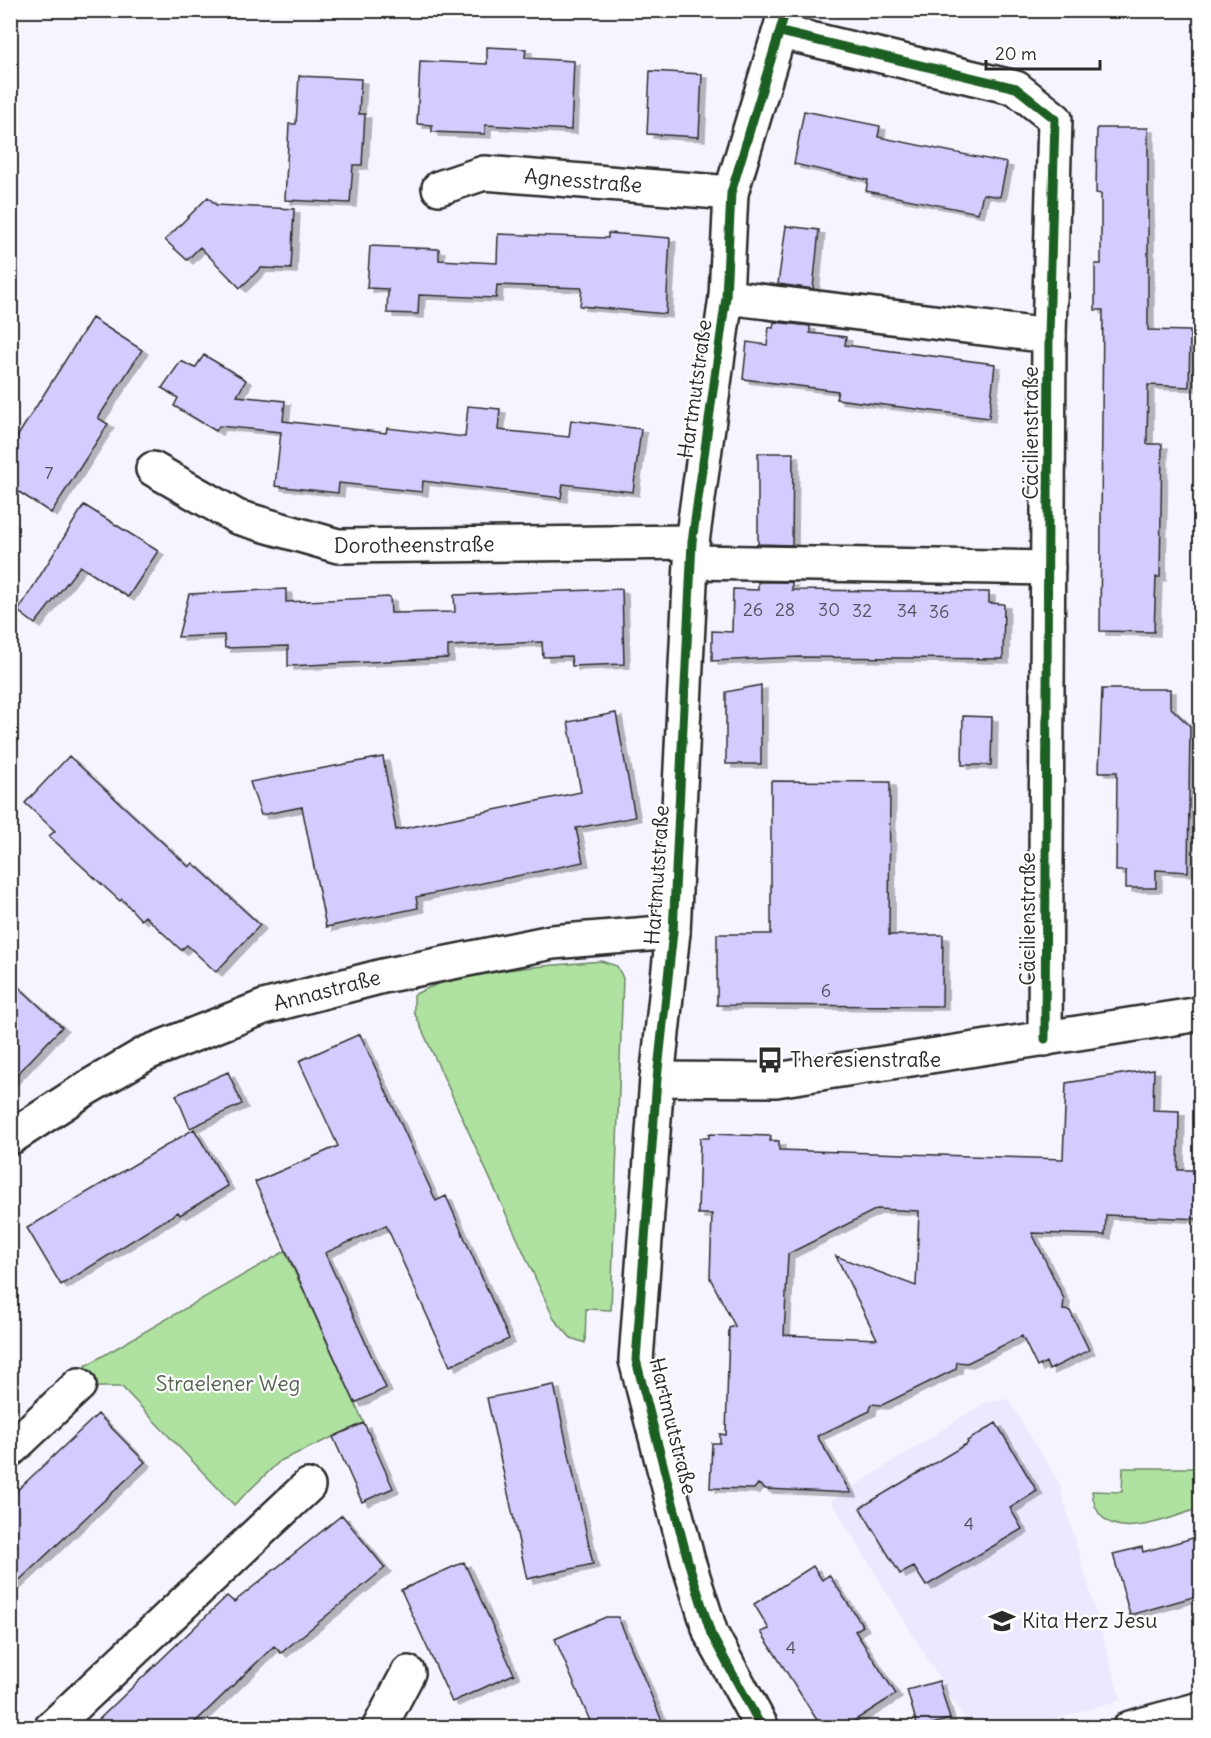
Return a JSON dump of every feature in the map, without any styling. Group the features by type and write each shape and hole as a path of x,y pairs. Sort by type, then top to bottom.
{"street":[{"name":"Hartmutstraße","path":"762,1728 711,1634 688,1561 636,1360 657,1079 673,932 692,552 726,297 731,193 783,21"},
{"name":"Cäcilienstraße","path":"783,21 1016,88 1055,119 1049,336 1045,1039"},
{"name":"Agnesstraße","path":"439,188 484,173 731,193"},
{"name":"Hartmutstraße","path":"726,297 1049,336"},
{"name":"Dorotheenstraße","path":"153,469 237,517 338,546 692,552"},
{"path":"692,552 1048,568"},
{"name":"Annastraße","path":"10,1137 147,1053 264,1007 383,976 552,942 673,932"},
{"path":"657,1079 776,1080 1200,1014"},
{"path":"10,1450 79,1385"},
{"path":"51,1728 308,1486"},
{"path":"379,1728 408,1673"},
{"path":"1130,1728 1200,1709"}],"shaded area":[{"name":"Kita Herz Jesu","path":"1008,1399 1059,1483 1121,1700 1028,1727 969,1727 831,1501 984,1403"}],"green space":[{"path":"601,961 617,966 623,978 611,1310 586,1309 585,1343 571,1338 554,1319 414,1012 414,995 432,986 479,974"},
{"name":"Straelener Weg","path":"285,1251 364,1423 280,1461 234,1505 122,1387 97,1387 85,1366"},
{"path":"1123,1468 1196,1468 1200,1485 1200,1508 1135,1526 1119,1526 1106,1521 1097,1509 1092,1491 1122,1492"}],"building":[{"path":"487,47 526,49 525,58 574,61 571,130 485,125 485,134 432,132 432,125 417,124 420,61 487,64"},
{"path":"650,71 702,74 699,137 647,134"},
{"path":"299,76 361,79 359,114 365,114 362,165 353,165 350,203 285,200 289,124 296,124"},
{"path":"804,111 880,126 878,137 1007,163 1000,197 983,194 978,213 866,191 868,180 794,164"},
{"path":"1097,128 1148,128 1148,330 1190,331 1189,387 1148,385 1147,444 1162,444 1160,577 1156,577 1154,632 1100,631 1103,310 1095,310 1095,264 1101,264 1101,194 1096,193"},
{"path":"208,197 216,205 294,209 291,269 261,268 240,288 200,247 187,260 165,240"},
{"path":"786,226 819,230 813,289 778,284"},
{"path":"608,233 670,238 666,314 580,306 582,288 497,285 496,298 419,295 418,314 387,313 388,289 367,288 370,246 439,249 439,260 497,263 498,234 608,238"},
{"path":"92,318 142,350 98,418 108,424 51,513 10,486 10,448"},
{"path":"774,322 810,326 810,333 846,337 845,345 995,364 989,418 836,399 838,391 743,379 747,342 767,345 769,327 773,328"},
{"path":"204,355 246,380 237,396 285,401 283,421 386,433 387,428 465,437 468,406 500,409 498,430 569,437 571,420 641,429 633,492 563,484 561,498 423,481 422,492 339,483 338,493 275,486 281,432 219,426 216,431 174,406 178,398 162,388 181,361 195,368"},
{"path":"758,453 793,453 792,545 758,544"},
{"path":"84,505 158,551 128,597 80,566 35,624 18,611"},
{"path":"758,582 792,582 792,590 989,592 989,603 1004,604 1003,659 800,657 712,661 712,631 732,632 733,589 758,590"},
{"path":"286,589 286,602 390,597 391,613 455,612 454,595 622,589 624,664 572,666 571,656 543,657 542,642 448,646 448,658 288,666 288,646 225,648 224,635 178,637 189,594"},
{"path":"761,685 761,764 726,764 726,692"},
{"path":"1102,689 1170,689 1170,707 1190,726 1188,872 1156,870 1156,888 1126,888 1126,871 1116,871 1117,772 1099,772"},
{"path":"616,713 635,817 576,828 583,862 416,897 418,908 326,927 302,807 261,815 250,782 383,757 396,830 581,792 568,722"},
{"path":"963,716 992,717 991,765 962,765"},
{"path":"69,756 189,867 193,863 260,925 216,972 187,945 181,950 145,916 141,920 122,899 120,901 49,836 55,831 25,803"},
{"path":"771,781 890,782 889,935 943,935 942,1006 717,1005 717,934 771,934"},
{"path":"10,979 62,1027 10,1082"},
{"path":"360,1034 436,1201 446,1196 509,1339 450,1366 386,1225 325,1253 386,1388 355,1403 255,1182 338,1146 299,1061"},
{"path":"1154,1069 1153,1110 1179,1111 1178,1170 1200,1170 1200,1219 1106,1215 1105,1235 1032,1233 1064,1299 1063,1310 1070,1311 1089,1350 1049,1370 1046,1362 1037,1367 1022,1336 967,1363 957,1362 956,1369 882,1405 871,1404 870,1411 817,1436 851,1493 766,1489 758,1484 754,1489 710,1488 712,1443 720,1443 720,1434 726,1435 729,1328 735,1326 710,1278 712,1214 698,1214 700,1138 709,1138 709,1134 771,1136 770,1141 779,1141 779,1150 1063,1159 1066,1083","holes":["877,1209 919,1211 916,1286 836,1256 877,1339 784,1335 788,1254"]},
{"path":"228,1072 242,1104 190,1128 176,1095"},
{"path":"194,1129 228,1186 180,1215 178,1212 61,1285 27,1228"},
{"path":"554,1385 593,1564 527,1579 487,1398"},
{"path":"98,1414 145,1462 10,1589 10,1497"},
{"path":"364,1423 393,1488 362,1502 333,1437"},
{"path":"996,1423 1037,1491 1010,1508 1022,1529 926,1586 914,1567 900,1574 860,1508 968,1443 967,1441"},
{"path":"342,1515 385,1568 281,1653 274,1646 189,1728 90,1728 227,1596 234,1602"},
{"path":"1200,1536 1200,1595 1130,1615 1113,1554 1142,1547 1143,1552"},
{"path":"464,1562 514,1674 452,1702 401,1590"},
{"path":"813,1566 822,1580 829,1575 863,1626 855,1631 896,1694 843,1728 822,1728 761,1632 769,1629 754,1604"},
{"path":"606,1617 618,1617 665,1728 593,1728 555,1639"},
{"path":"939,1681 950,1719 918,1728 907,1690"}],"cycle path":[{"path":"762,1728 711,1634 688,1561 636,1360 657,1079 673,932 692,542 726,297 731,193 786,10"},
{"path":"781,32 1016,88 1055,119 1049,336 1045,1039"}],"place":[{"name":"Theresienstraße","path":"770,1060"},
{"name":"Kita Herz Jesu","path":"1002,1621"}]}
